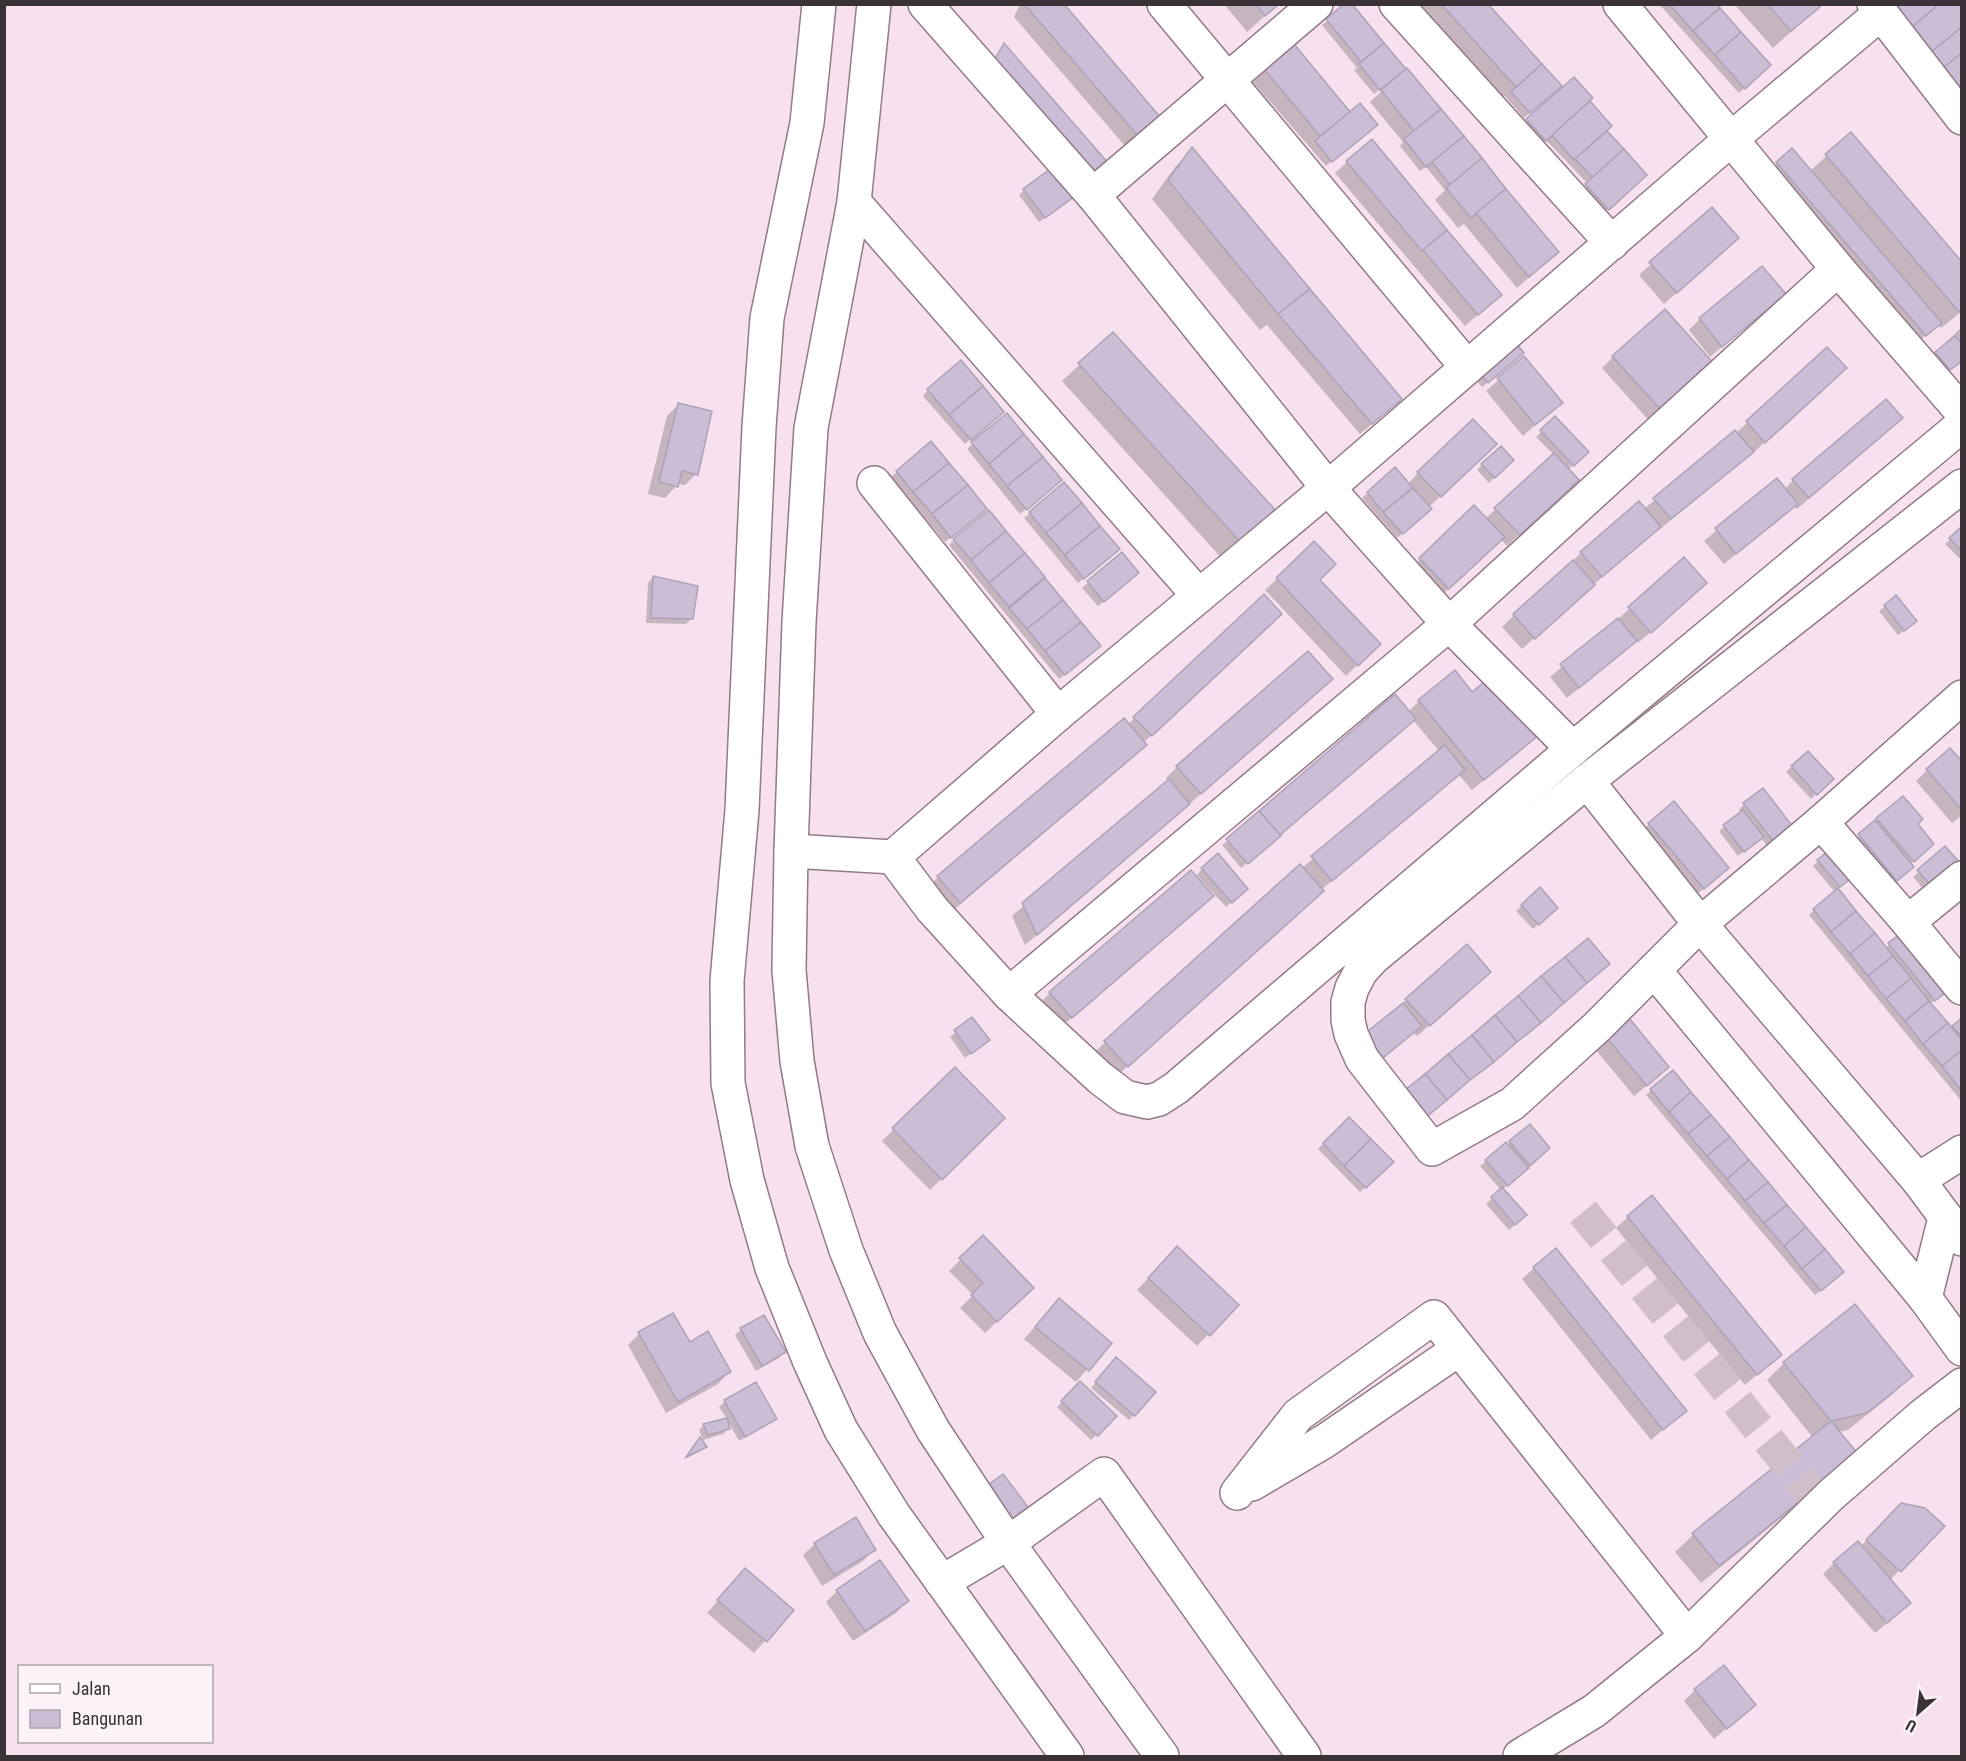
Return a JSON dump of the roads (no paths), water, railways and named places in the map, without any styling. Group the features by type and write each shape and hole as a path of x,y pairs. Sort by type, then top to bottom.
{"street":[{"path":"819,4 807,123 767,318 759,427 741,810 727,981 728,1083 747,1180 772,1268 810,1362 841,1430 894,1515 952,1577 1067,1756"},
{"path":"874,4 854,201 811,428 799,622 791,851 789,970 797,1061 812,1146 846,1250 880,1333 933,1430 1002,1547 1162,1756"},
{"path":"925,4 1094,195 1328,488 1449,624 1572,749"},
{"path":"1164,4 1467,367"},
{"path":"1094,195 1316,4"},
{"path":"1396,4 1612,243"},
{"path":"1620,4 1838,269 1962,412"},
{"path":"791,851 893,857 1058,714 1328,488 1612,243 1877,9 1962,118"},
{"path":"854,201 1199,596"},
{"path":"1009,994 1449,624 1838,269"},
{"path":"893,857 932,909 1009,994 1100,1078 1125,1097 1147,1102 1159,1099 1176,1088 1572,749 1962,425"},
{"path":"874,483 1058,714"},
{"path":"1957,708 1700,924 1597,1027 1512,1104 1432,1149 1362,1059 1351,1034 1348,1002 1361,971 1374,957 1587,781 1962,486"},
{"path":"1587,781 1700,924 1918,1180 1953,1228 1925,1298"},
{"path":"1821,822 1962,988"},
{"path":"1908,922 1962,878"},
{"path":"1654,970 1925,1298 1962,1348"},
{"path":"1918,1180 1962,1152"},
{"path":"1459,1349 1325,1441 1237,1493 1298,1415 1434,1317 1687,1636"},
{"path":"1520,1756 1594,1711 1687,1636 1831,1495 1923,1415 1962,1385"},
{"path":"952,1577 1002,1547 1104,1474 1304,1756"}],"tunnel":[{"path":"1583,1212 1821,1505"}]}
